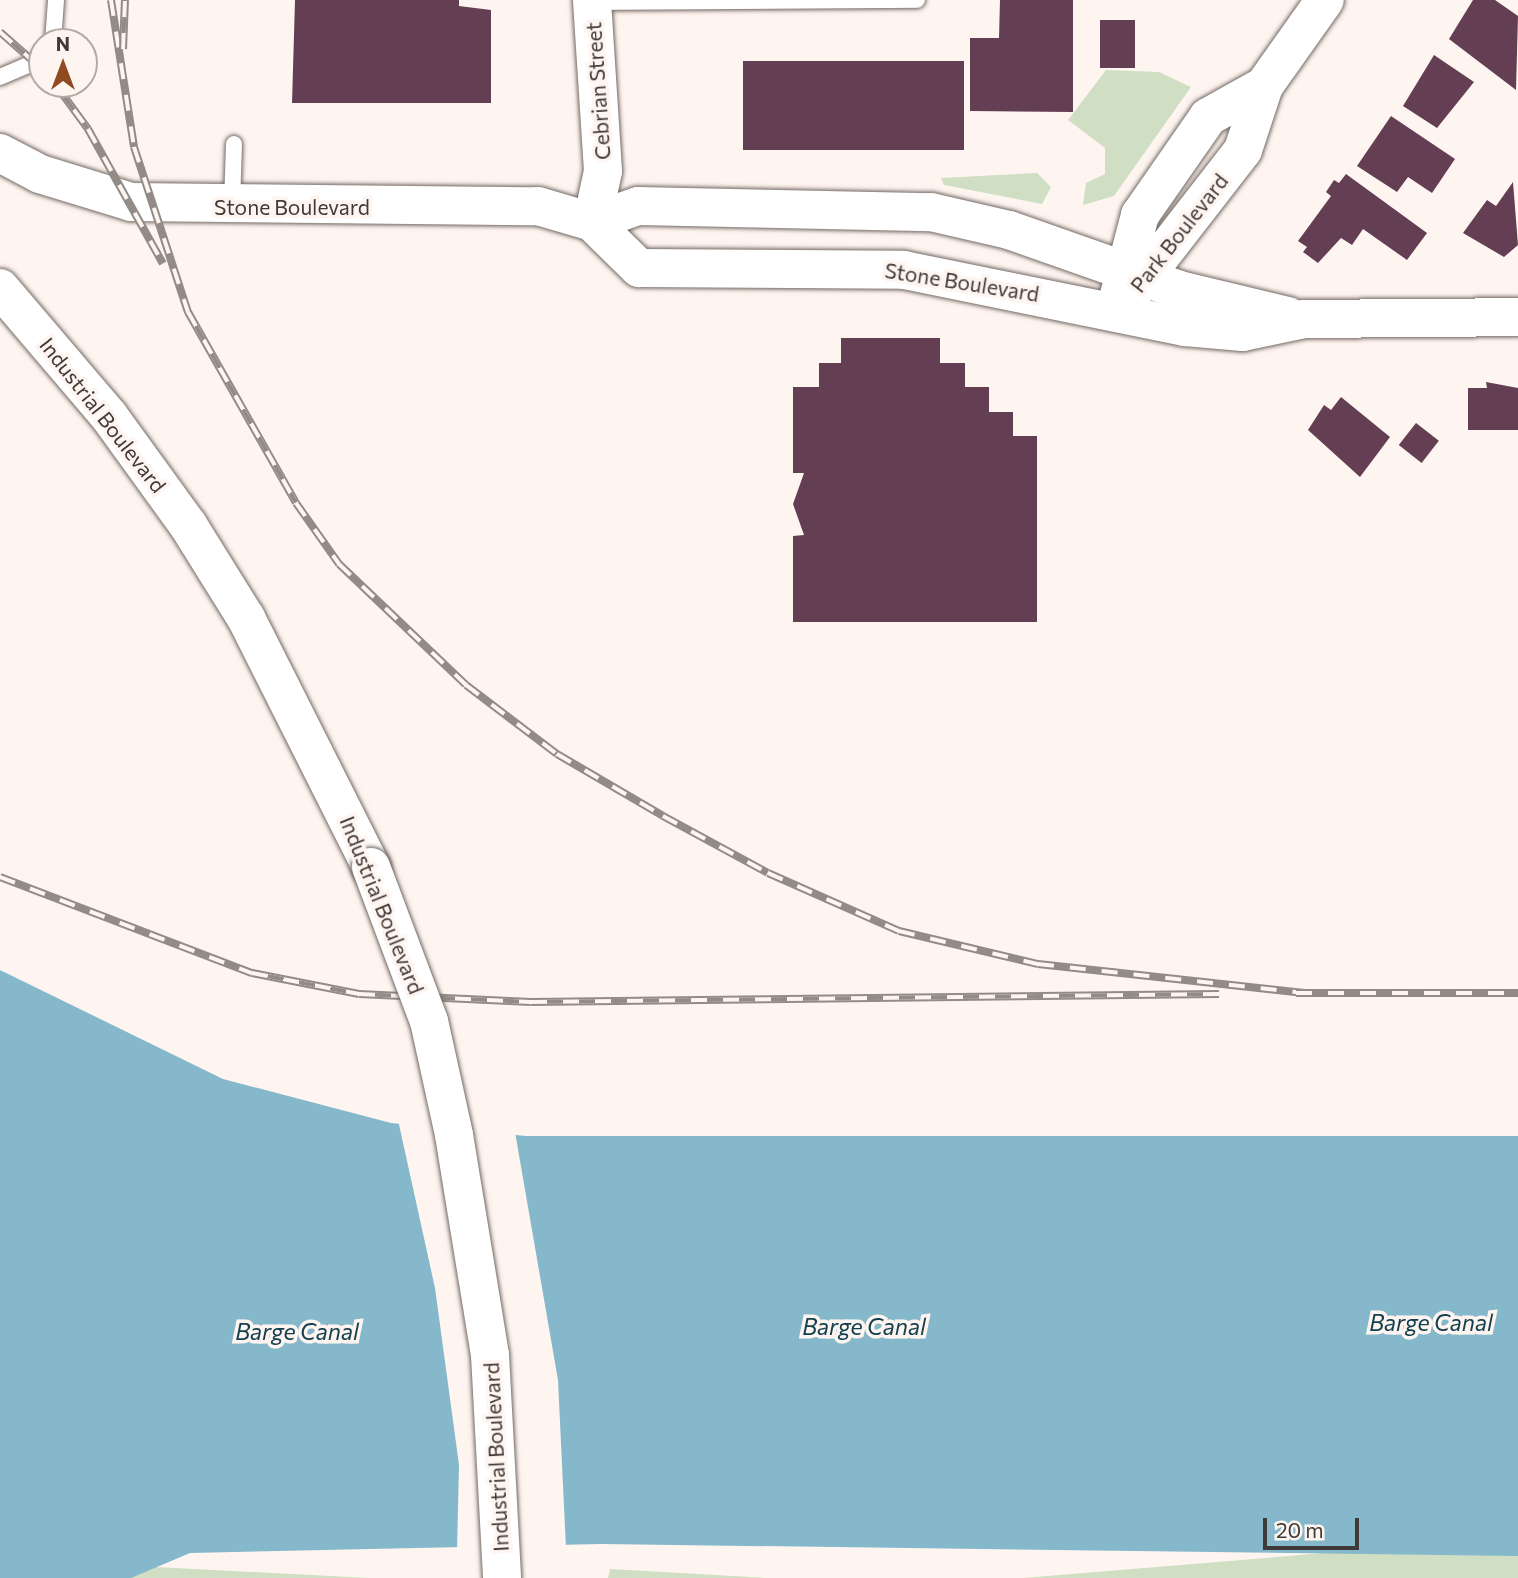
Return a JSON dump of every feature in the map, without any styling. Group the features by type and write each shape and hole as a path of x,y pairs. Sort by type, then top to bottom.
{"street":[{"name":"Park Boulevard","path":"1116,311 1136,276 1140,215 1208,117 1264,86 1325,0"},
{"name":"Cebrian Street","path":"592,1 603,171 592,222"},
{"name":"Stone Boulevard","path":"0,153 40,174 131,202 232,206 538,206 592,222 639,268 904,270 1185,327 1243,332 1304,319 1518,317"},
{"name":"Stone Boulevard","path":"592,222 638,206 891,208 997,227 1136,276 1304,319"},
{"name":"Industrial Boulevard","path":"0,288 109,416 188,525 252,629 372,867 429,1021 457,1148 490,1355 502,1578"}],"lane":[{"path":"54,28 55,0"},
{"path":"592,1 917,0"},
{"path":"0,77 28,65"},
{"path":"232,206 234,144"}],"green space":[{"path":"1106,70 1159,72 1191,87 1114,196 1083,205 1086,183 1105,174 1105,148 1068,120"},
{"path":"1037,173 1051,187 1042,204 944,185 941,178"},
{"path":"1518,1537 1518,1578 1023,1578"},
{"path":"80,1563 369,1578 24,1578"},
{"path":"610,1569 767,1578 608,1578"}],"water":[{"name":"Barge Canal","path":"0,970 223,1079 391,1123 526,1136 1518,1136 1518,1556 601,1544 190,1553 131,1578 0,1578"}],"pier":[{"path":"398,1120 515,1132 558,1380 566,1548 457,1551 459,1465 435,1288"}],"building":[{"path":"295,0 459,0 459,6 491,10 491,103 292,103"},
{"path":"1000,0 1073,0 1073,112 970,111 970,38 999,38"},
{"path":"1473,0 1495,0 1518,16 1516,90 1449,39"},
{"path":"1100,20 1135,20 1135,68 1100,68"},
{"path":"1434,55 1474,82 1437,128 1403,106"},
{"path":"743,61 964,61 964,150 743,150"},
{"path":"1391,116 1455,159 1432,193 1408,177 1397,192 1357,166"},
{"path":"1346,174 1427,233 1407,260 1363,229 1352,245 1341,238 1318,263 1303,252 1307,247 1298,241 1331,196 1326,192 1334,180 1339,183"},
{"path":"1513,182 1518,245 1504,257 1463,233 1487,200 1496,206"},
{"path":"841,338 940,338 940,363 965,363 965,387 989,387 989,412 1013,412 1013,436 1037,436 1037,622 793,622 793,536 804,535 793,504 804,473 793,473 793,387 819,387 819,363 841,363"},
{"path":"1486,382 1518,388 1518,430 1468,430 1468,388 1487,388"},
{"path":"1341,397 1390,437 1360,477 1308,430 1324,405 1331,410"},
{"path":"1416,423 1439,441 1422,463 1399,445"}],"railway":[{"path":"111,0 134,147 188,312 296,503 339,564 466,685 557,754 663,816 768,873 899,931 1038,964 1304,993"},
{"path":"123,49 125,0"},
{"path":"0,32 28,57"},
{"path":"65,98 88,129 163,264"},
{"path":"0,877 252,973 359,994 531,1002 1219,994"},
{"path":"1296,993 1518,993"}]}
